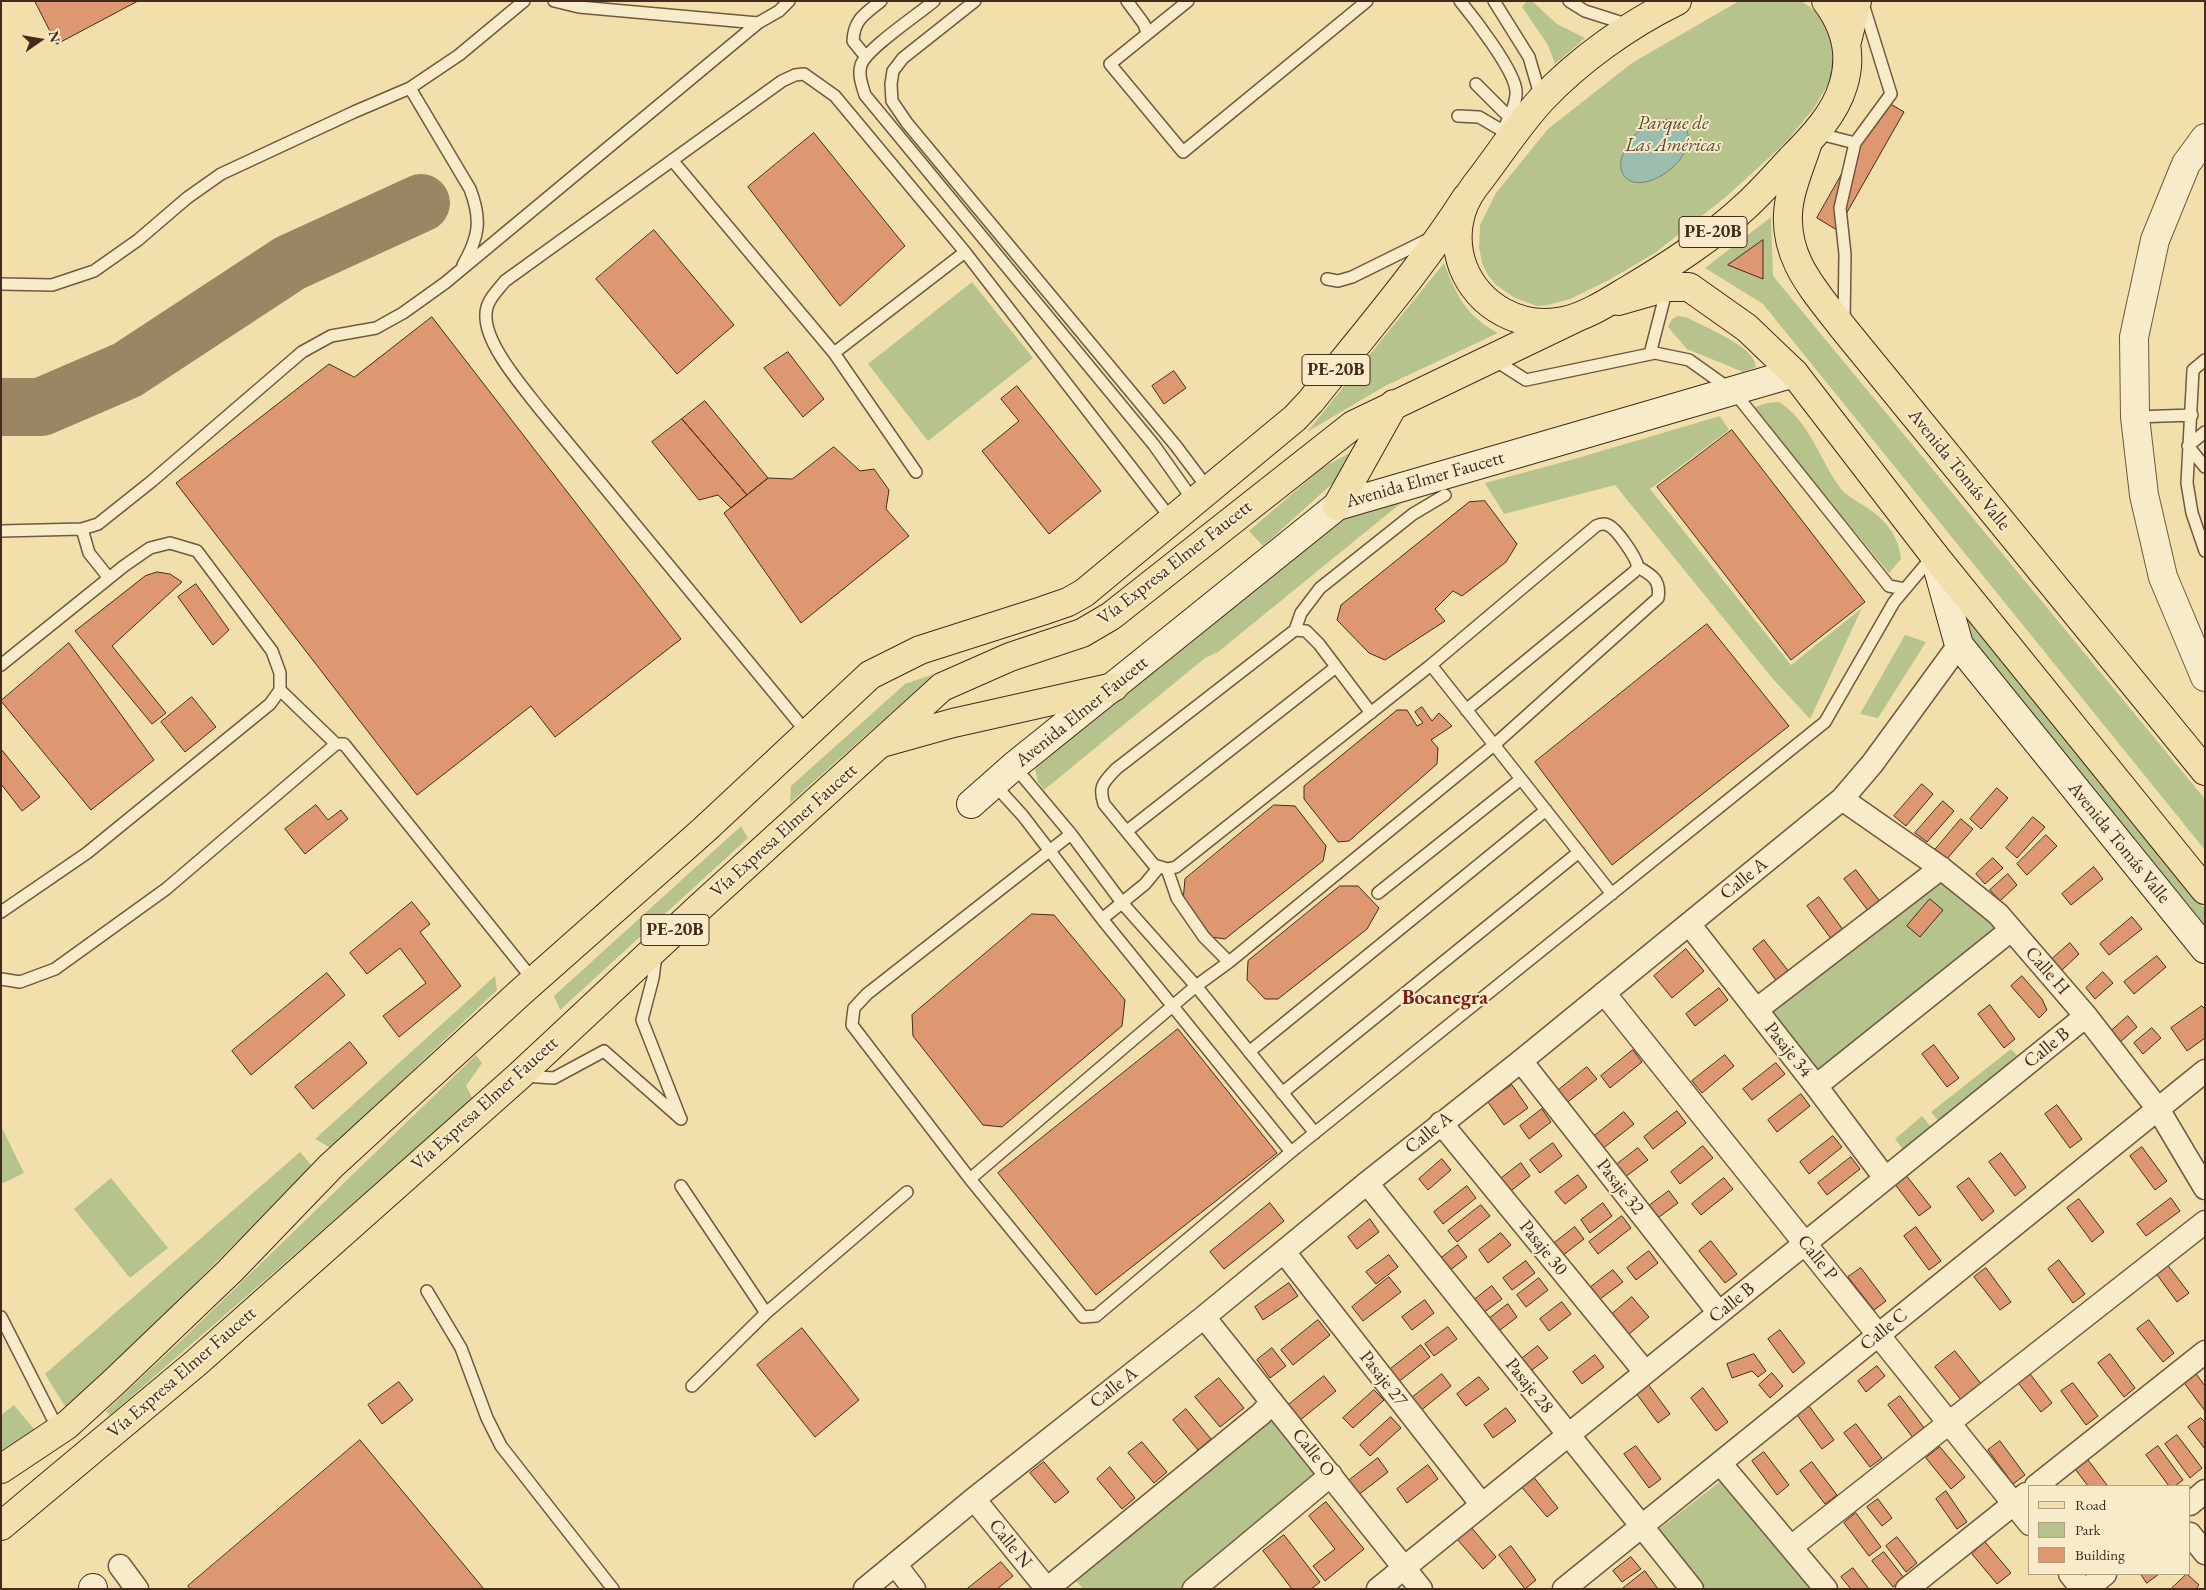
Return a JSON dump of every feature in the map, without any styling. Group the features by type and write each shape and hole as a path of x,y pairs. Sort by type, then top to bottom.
{"main road":[{"name":"PE-20B","path":"1677,1 1633,26 1585,60 1542,100 1466,198 1458,230 1461,262 1468,277 1488,302 1509,315 1532,323 1548,324 1580,316 1604,305 1679,259 1747,205 1811,137 1832,108 1843,87 1848,64 1847,41 1857,1"},
{"name":"PE-20B","path":"1826,1 1839,21 1847,41"},
{"name":"Avenida Tomás Valle","path":"1811,137 1789,204 1789,240 1801,273 1844,329 2205,771"},
{"path":"2205,138 2186,164 2155,240 2134,337 2135,417 2144,495 2163,577 2205,677"},
{"name":"Vía Expresa Elmer Faucett","path":"1,1469 59,1430 113,1383 223,1278 331,1166 534,981 704,830 870,675 920,650 1068,602 1096,584 1295,418 1312,401 1401,290 1444,232 1466,198"},
{"name":"Avenida Tomás Valle","path":"1604,305 1667,287 1689,287 1747,328 1794,373 1934,555 2205,890"},
{"name":"Vía Expresa Elmer Faucett","path":"1,1526 196,1363 518,1076 657,946 942,687 1010,657 1082,633 1110,616 1353,425 1580,316"},
{"name":"Avenida Elmer Faucett","path":"971,804 1014,766 1337,506 1794,373"},
{"path":"1337,506 1394,404"},
{"name":"Avenida Tomás Valle","path":"1934,555 1959,645 2205,949"},
{"path":"882,743 953,723 1114,686"}],"street":[{"name":"Calle A","path":"865,1589 974,1499 1204,1317 1842,798 1872,764 1959,645"},
{"name":"Calle H","path":"1842,798 1941,868 1998,914 2086,1016 2158,1109 2205,1188"},
{"path":"1756,1010 1941,868"},
{"name":"Pasaje 34","path":"1689,924 1886,1178"},
{"path":"1816,1086 2011,930"},
{"name":"Calle P","path":"1604,993 1949,1423 2022,1497 2028,1517"},
{"name":"Calle B","path":"1378,1589 2086,1016"},
{"name":"Pasaje 32","path":"1521,1060 1719,1313"},
{"name":"Calle C","path":"1564,1589 2205,1071"},
{"name":"Pasaje 30","path":"1442,1123 1645,1372"},
{"name":"Pasaje 28","path":"1367,1183 1692,1589"},
{"path":"1791,1547 2205,1222"},
{"name":"Pasaje 27","path":"1284,1252 1482,1505"},
{"name":"Calle O","path":"1204,1317 1421,1589"},
{"path":"2037,1485 2205,1352"},
{"path":"1047,1589 1261,1414 1272,1402"},
{"path":"1720,1462 1826,1589"},
{"path":"1194,1589 1331,1476"},
{"path":"2191,1503 2205,1491"},
{"path":"1907,1589 2022,1497"},
{"name":"Calle N","path":"974,1499 1047,1589"},
{"path":"2191,1535 2205,1553"},
{"path":"894,1564 914,1589"},
{"path":"120,1566 137,1589"},
{"path":"2071,1575 2082,1589"},
{"path":"2087,1589 2104,1575"}],"lane":[{"path":"1,284 52,285 94,271 138,240 187,198 221,174 410,88 459,54 524,1"},
{"path":"554,1 580,7 758,23"},
{"path":"1,531 82,529 98,524 146,486 302,352 331,336 376,328 403,313 459,272 758,23 779,11 789,1"},
{"path":"866,57 853,41 853,29 858,20 881,1"},
{"path":"934,1 866,57 861,64 860,78 864,95 1154,445 1202,497"},
{"path":"975,1 903,58 893,70 890,84 892,101 913,131 1176,446 1202,497"},
{"path":"1127,1 1144,24 1147,33"},
{"path":"1188,1 1110,64 1182,152 1367,1"},
{"path":"1460,1 1480,26 1508,70 1516,91 1510,118 1494,143 1486,172"},
{"path":"1494,1 1529,57 1542,100"},
{"path":"1569,1 1585,11 1633,26"},
{"path":"1844,329 1845,254 1840,208 1855,142 1891,94 1863,1"},
{"path":"808,734 539,408 504,361 491,339 486,315 490,301 505,281 782,81 795,75 804,74 835,96 965,252 1173,521"},
{"path":"1476,84 1510,118"},
{"path":"410,88 470,189 477,207 478,225 476,238 459,272"},
{"path":"1458,116 1479,117 1503,130"},
{"path":"1811,137 1855,142"},
{"path":"672,160 834,353 916,472"},
{"path":"1327,279 1338,281 1352,277 1383,263 1403,250 1444,232"},
{"path":"834,353 965,252"},
{"path":"1650,354 1667,287"},
{"path":"1492,358 1526,380 1656,353 1688,360 1734,392 1889,586 1905,589"},
{"path":"2205,360 2193,370 2187,483 2192,513 2205,550"},
{"path":"2135,417 2192,415"},
{"path":"2188,446 2205,432"},
{"path":"2188,446 2205,467"},
{"path":"970,1179 1196,986 1230,962 1494,746 1658,598 1660,589 1653,576 1638,566 1636,558 1610,526 1603,524 1596,526 1431,665 1176,867 1163,868 1154,865 1104,804 1101,794 1103,782 1295,630 1301,613 1320,588 1413,514 1445,495"},
{"path":"82,529 89,553 109,578"},
{"path":"1,665 109,578 150,548 170,543 198,551 272,651 280,673 280,690 270,704 87,853 1,912"},
{"path":"1071,834 867,994 854,1008 852,1025 970,1179 1083,1317 1096,1316 1291,1152 1825,722 1894,602 1934,555"},
{"path":"1466,710 1634,572 1638,566"},
{"path":"1295,630 1306,631 1371,713"},
{"path":"1431,665 1612,894"},
{"path":"1126,832 1336,667"},
{"path":"280,690 336,744"},
{"path":"1,979 20,982 55,970 166,889 336,744 344,744 534,981"},
{"path":"1014,766 1071,834 1123,904 1196,986 1315,1133"},
{"path":"1378,894 1521,779"},
{"path":"994,784 1023,816 1102,919 1291,1152"},
{"path":"1249,1052 1546,810"},
{"path":"1282,1093 1579,852"},
{"path":"1163,868 1177,898 1204,936 1230,962"},
{"path":"1102,919 1123,904 1163,868"},
{"path":"518,1076 554,1078 604,1052 681,1119 642,1020 653,978 657,946"},
{"path":"681,1186 766,1313"},
{"path":"692,1386 766,1313 907,1192"},
{"path":"427,1291 461,1348 501,1446 613,1589"},
{"path":"1,1317 59,1430"}],"green space":[{"path":"1527,1 1532,1 1557,24 1585,38 1555,64 1548,45 1522,7"},
{"name":"Parque de Las Américas","path":"1739,1 1801,1 1817,12 1825,22 1831,35 1835,64 1831,79 1814,108 1785,143 1727,196 1655,253 1609,280 1570,299 1537,306 1515,298 1496,285 1487,274 1482,263 1479,247 1480,225 1496,193 1548,129 1632,63"},
{"path":"1771,217 1773,276 2205,799 2205,850 1763,304 1705,268"},
{"path":"1444,263 1458,295 1470,312 1498,333 1385,386 1307,432"},
{"path":"972,282 1033,358 928,441 868,364"},
{"path":"1678,316 1686,317 1738,345 1753,359 1756,367 1743,372 1687,349 1668,327 1672,319"},
{"path":"1779,402 1790,410 1807,430 1841,489 1848,496 1871,510 1889,527 1897,541 1901,559 1889,573 1753,408 1767,403"},
{"path":"1720,416 1729,430 1650,489 1791,665 1862,608 1810,719 1773,679 1615,485 1504,514 1485,483"},
{"path":"1357,449 1333,483 1263,546 1249,531 1322,468"},
{"path":"1406,499 1218,652 1205,658 1044,790 1038,782 1035,769 1041,761 1341,519"},
{"path":"1968,621 2205,909 2205,931 1973,643"},
{"path":"1905,635 1926,642 1878,718 1860,714"},
{"path":"934,674 790,803 791,786 905,684"},
{"path":"741,826 748,838 560,1010 554,996"},
{"path":"1942,878 1998,929 1821,1073 1772,1013"},
{"path":"495,976 497,990 331,1148 315,1139"},
{"path":"2011,1049 2021,1060 1940,1123 1931,1112"},
{"path":"476,1055 482,1063 466,1086 473,1099 110,1415 106,1411 187,1335"},
{"path":"1922,1116 1932,1128 1905,1152 1895,1139"},
{"path":"1,1126 24,1173 1,1184"},
{"path":"300,1152 312,1166 77,1402 66,1408 45,1374"},
{"path":"111,1178 168,1248 130,1278 74,1209"},
{"path":"14,1405 34,1429 1,1455 1,1415"},
{"path":"1268,1416 1316,1474 1180,1589 1083,1589 1074,1578"},
{"path":"1722,1480 1814,1589 1695,1589 1650,1536"}],"shaded area":[{"path":"1670,119 1683,123 1688,136 1686,150 1677,163 1665,173 1652,180 1639,183 1628,179 1621,169 1621,162 1630,141 1648,125"}],"building":[{"path":"35,1 138,1 57,44"},
{"path":"1884,100 1904,112 1837,230 1817,218"},
{"path":"814,133 905,246 840,306 748,187"},
{"path":"654,230 734,325 677,374 596,279"},
{"path":"1763,240 1763,279 1728,265"},
{"path":"432,317 681,639 555,737 531,706 417,795 176,483 329,364 354,377"},
{"path":"788,352 824,399 803,417 764,368"},
{"path":"1174,371 1186,388 1164,404 1152,386"},
{"path":"1017,386 1101,491 1049,534 982,451 1019,421 1001,399"},
{"path":"705,401 768,478 747,495 682,419"},
{"path":"682,419 747,495 731,508 718,495 699,500 652,442"},
{"path":"1732,430 1865,602 1791,660 1657,487"},
{"path":"834,447 860,471 874,469 889,490 886,509 909,536 801,623 724,513 768,478 792,479"},
{"path":"1485,501 1517,544 1506,562 1462,596 1453,591 1435,609 1445,621 1385,660 1369,653 1337,620 1341,605 1469,502"},
{"path":"157,572 170,574 182,582 112,646 166,713 152,724 75,631 145,576"},
{"path":"196,584 229,630 213,645 178,597"},
{"path":"1707,624 1789,726 1612,865 1535,762"},
{"path":"69,643 154,760 91,810 1,701"},
{"path":"192,697 216,727 185,752 161,722"},
{"path":"1422,707 1432,721 1439,713 1452,726 1431,740 1438,748 1437,764 1349,841 1338,842 1304,799 1304,786 1397,710 1407,710 1417,726 1423,723 1415,712"},
{"path":"1,749 40,797 22,811 1,784"},
{"path":"1922,784 1933,794 1906,826 1894,816"},
{"path":"1997,788 2008,798 1981,829 1970,819"},
{"path":"1943,801 1954,811 1927,842 1915,833"},
{"path":"316,805 328,820 341,810 348,819 305,854 285,829"},
{"path":"1274,805 1295,806 1326,846 1323,861 1225,939 1211,937 1183,901 1185,879"},
{"path":"2033,817 2045,827 2017,858 2006,848"},
{"path":"1961,819 1973,829 1945,861 1934,851"},
{"path":"2046,835 2057,846 2027,875 2017,864"},
{"path":"1993,858 2003,868 1985,884 1976,874"},
{"path":"2094,867 2103,879 2071,905 2062,894"},
{"path":"1856,870 1881,903 1869,912 1844,879"},
{"path":"2008,874 2017,885 2000,901 1990,890"},
{"path":"1340,886 1358,886 1379,908 1367,929 1278,999 1265,999 1247,980 1248,961"},
{"path":"1819,897 1844,931 1832,940 1807,906"},
{"path":"1930,899 1943,910 1920,937 1907,926"},
{"path":"412,902 430,924 420,932 461,986 399,1037 383,1016 426,983 400,948 367,974 350,953"},
{"path":"1032,914 1054,915 1125,1000 1122,1026 1002,1127 983,1125 913,1036 912,1015"},
{"path":"2132,917 2142,929 2109,955 2100,944"},
{"path":"1764,940 1790,973 1778,983 1753,949"},
{"path":"2070,943 2079,954 2062,970 2052,959"},
{"path":"1686,949 1704,971 1672,998 1654,976"},
{"path":"2157,956 2166,967 2134,994 2124,982"},
{"path":"2103,972 2113,983 2095,999 2086,988"},
{"path":"327,973 345,995 251,1075 232,1051"},
{"path":"2022,976 2042,999 2047,1010 2039,1018 2011,986"},
{"path":"1719,988 1728,1000 1695,1026 1686,1014"},
{"path":"1990,1005 2015,1039 2004,1048 1978,1014"},
{"path":"2202,1006 2205,1009 2205,1038 2187,1051 2171,1028"},
{"path":"2128,1016 2137,1027 2119,1043 2110,1032"},
{"path":"2152,1028 2161,1038 2143,1054 2134,1043"},
{"path":"1178,1029 1277,1153 1096,1295 998,1173"},
{"path":"350,1042 367,1063 313,1109 295,1087"},
{"path":"1934,1045 1959,1078 1947,1087 1922,1054"},
{"path":"1633,1050 1642,1062 1610,1088 1601,1076"},
{"path":"1725,1055 1734,1066 1702,1093 1692,1081"},
{"path":"1776,1063 1785,1074 1752,1100 1743,1089"},
{"path":"1587,1067 1597,1079 1564,1105 1555,1093"},
{"path":"1512,1085 1528,1108 1504,1125 1488,1102"},
{"path":"1801,1094 1810,1106 1777,1132 1768,1120"},
{"path":"2057,1105 2082,1139 2070,1148 2045,1114"},
{"path":"1542,1109 1551,1122 1529,1139 1520,1126"},
{"path":"1677,1111 1686,1123 1653,1149 1644,1137"},
{"path":"1624,1112 1634,1124 1601,1150 1592,1138"},
{"path":"1833,1136 1842,1147 1809,1174 1800,1162"},
{"path":"1553,1143 1562,1156 1540,1173 1530,1160"},
{"path":"1703,1146 1713,1158 1680,1184 1671,1172"},
{"path":"2142,1147 2167,1181 2155,1190 2130,1156"},
{"path":"1638,1148 1648,1160 1625,1177 1616,1165"},
{"path":"2001,1153 2026,1187 2015,1196 1989,1162"},
{"path":"1851,1157 1860,1169 1827,1195 1818,1183"},
{"path":"1442,1159 1451,1170 1428,1190 1419,1179"},
{"path":"1521,1163 1530,1176 1508,1193 1499,1180"},
{"path":"1905,1174 1931,1207 1919,1216 1894,1183"},
{"path":"1578,1175 1587,1187 1565,1204 1555,1192"},
{"path":"1724,1178 1733,1189 1701,1215 1692,1204"},
{"path":"1969,1178 1994,1211 1982,1221 1957,1187"},
{"path":"1467,1186 1476,1198 1443,1224 1434,1212"},
{"path":"1669,1191 1678,1203 1655,1220 1646,1208"},
{"path":"2171,1198 2180,1211 2146,1236 2137,1224"},
{"path":"2079,1199 2104,1232 2092,1242 2067,1208"},
{"path":"1270,1203 1284,1221 1224,1269 1210,1252"},
{"path":"1603,1203 1612,1216 1590,1233 1581,1220"},
{"path":"1481,1205 1490,1216 1457,1242 1448,1231"},
{"path":"1622,1216 1631,1228 1598,1254 1589,1242"},
{"path":"1370,1219 1379,1232 1357,1249 1348,1237"},
{"path":"1575,1227 1584,1239 1562,1256 1553,1244"},
{"path":"1916,1227 1941,1261 1929,1270 1904,1236"},
{"path":"1501,1233 1511,1245 1488,1263 1479,1250"},
{"path":"1711,1241 1737,1274 1725,1283 1699,1251"},
{"path":"1458,1245 1467,1257 1445,1274 1436,1262"},
{"path":"1649,1251 1658,1263 1636,1280 1627,1268"},
{"path":"1389,1255 1398,1267 1376,1284 1366,1272"},
{"path":"2163,1259 2189,1293 2177,1302 2152,1268"},
{"path":"2059,1260 2085,1294 2073,1303 2048,1269"},
{"path":"1526,1261 1535,1273 1512,1290 1503,1278"},
{"path":"1861,1268 1886,1301 1874,1310 1848,1277"},
{"path":"1986,1268 2011,1302 2000,1310 1974,1277"},
{"path":"1613,1270 1623,1282 1600,1299 1591,1287"},
{"path":"1389,1277 1401,1292 1363,1321 1352,1307"},
{"path":"1539,1278 1548,1290 1526,1307 1517,1295"},
{"path":"1289,1283 1298,1296 1263,1320 1255,1307"},
{"path":"1492,1286 1502,1299 1479,1316 1470,1303"},
{"path":"1632,1297 1649,1317 1628,1335 1611,1315"},
{"path":"1425,1300 1434,1313 1412,1330 1402,1317"},
{"path":"1562,1302 1571,1314 1549,1331 1540,1319"},
{"path":"1508,1304 1517,1317 1495,1334 1486,1321"},
{"path":"1318,1320 1330,1335 1293,1365 1281,1350"},
{"path":"2149,1320 2174,1353 2163,1362 2137,1329"},
{"path":"1448,1327 1457,1339 1434,1356 1425,1344"},
{"path":"802,1328 859,1400 815,1437 757,1365"},
{"path":"1780,1330 1805,1363 1793,1373 1768,1339"},
{"path":"1421,1345 1430,1357 1397,1383 1388,1371"},
{"path":"1538,1346 1548,1358 1525,1375 1516,1363"},
{"path":"1272,1348 1286,1366 1270,1378 1257,1360"},
{"path":"1955,1351 1982,1385 1962,1401 1935,1367"},
{"path":"1754,1354 1766,1371 1758,1377 1752,1371 1732,1378 1727,1364"},
{"path":"2110,1354 2135,1388 2124,1397 2098,1363"},
{"path":"1595,1355 1604,1367 1582,1384 1573,1372"},
{"path":"1877,1366 1885,1376 1866,1392 1858,1381"},
{"path":"2027,1370 2052,1403 2041,1412 2015,1379"},
{"path":"2194,1371 2205,1386 2205,1411 2182,1380"},
{"path":"1772,1373 1783,1386 1770,1398 1759,1385"},
{"path":"1442,1374 1451,1386 1419,1412 1409,1400"},
{"path":"1324,1376 1336,1391 1299,1421 1287,1406"},
{"path":"1479,1377 1489,1389 1466,1406 1457,1394"},
{"path":"1219,1378 1244,1408 1220,1427 1195,1397"},
{"path":"1645,1380 1670,1414 1658,1423 1633,1389"},
{"path":"399,1382 413,1400 382,1424 368,1405"},
{"path":"2073,1383 2098,1416 2086,1425 2061,1391"},
{"path":"1703,1388 1728,1422 1716,1431 1691,1398"},
{"path":"1374,1390 1384,1400 1353,1428 1343,1418"},
{"path":"1900,1396 1925,1429 1914,1439 1888,1405"},
{"path":"1809,1406 1834,1440 1822,1449 1797,1415"},
{"path":"1506,1408 1516,1421 1493,1438 1484,1425"},
{"path":"1186,1409 1211,1439 1198,1450 1173,1420"},
{"path":"1391,1417 1401,1428 1370,1456 1360,1445"},
{"path":"2201,1418 2205,1422 2205,1449 2188,1427"},
{"path":"1856,1424 1882,1458 1870,1467 1844,1433"},
{"path":"2177,1435 2202,1468 2190,1478 2165,1444"},
{"path":"360,1440 484,1589 190,1589 188,1586"},
{"path":"2000,1441 2025,1475 2013,1484 1988,1450"},
{"path":"1142,1442 1167,1472 1154,1483 1128,1453"},
{"path":"1636,1446 1661,1479 1649,1488 1624,1454"},
{"path":"2158,1446 2183,1480 2176,1485 2168,1485 2146,1455"},
{"path":"1940,1447 1965,1477 1951,1489 1926,1458"},
{"path":"1764,1452 1789,1485 1777,1495 1752,1461"},
{"path":"2085,1456 2107,1485 2087,1485 2072,1465"},
{"path":"1378,1458 1388,1472 1357,1496 1347,1482"},
{"path":"1044,1462 1069,1492 1055,1503 1030,1473"},
{"path":"1812,1462 1837,1495 1825,1504 1800,1471"},
{"path":"1428,1465 1438,1479 1407,1503 1397,1489"},
{"path":"1110,1467 1135,1498 1122,1509 1097,1479"},
{"path":"1532,1475 1558,1508 1547,1517 1520,1485"},
{"path":"1946,1491 1967,1522 1957,1529 1936,1499"},
{"path":"1878,1499 1892,1518 1882,1526 1867,1507"},
{"path":"1326,1502 1364,1549 1325,1581 1313,1566 1335,1549 1309,1516"},
{"path":"1856,1513 1881,1547 1869,1556 1844,1523"},
{"path":"1471,1527 1496,1557 1483,1569 1457,1539"},
{"path":"1284,1535 1320,1582 1311,1589 1292,1589 1263,1551"},
{"path":"1897,1537 1917,1563 1906,1572 1886,1546"},
{"path":"1985,1542 2011,1573 1997,1584 1972,1554"},
{"path":"1511,1546 1536,1580 1525,1589 1499,1555"},
{"path":"1884,1552 1904,1578 1893,1587 1872,1561"},
{"path":"1631,1557 1641,1569 1622,1582 1613,1571"},
{"path":"1001,1562 1013,1576 997,1589 967,1589"},
{"path":"1853,1568 1869,1589 1851,1589 1841,1577"},
{"path":"1645,1571 1658,1589 1622,1589"},
{"path":"2142,1575 2158,1575 2147,1583"},
{"path":"2186,1575 2199,1585 2196,1589 2171,1589"}],"taxiway":[{"path":"1,407 41,407 127,370 290,263 421,203"}],"district":[{"name":"Bocanegra","path":"1445,999"}]}
